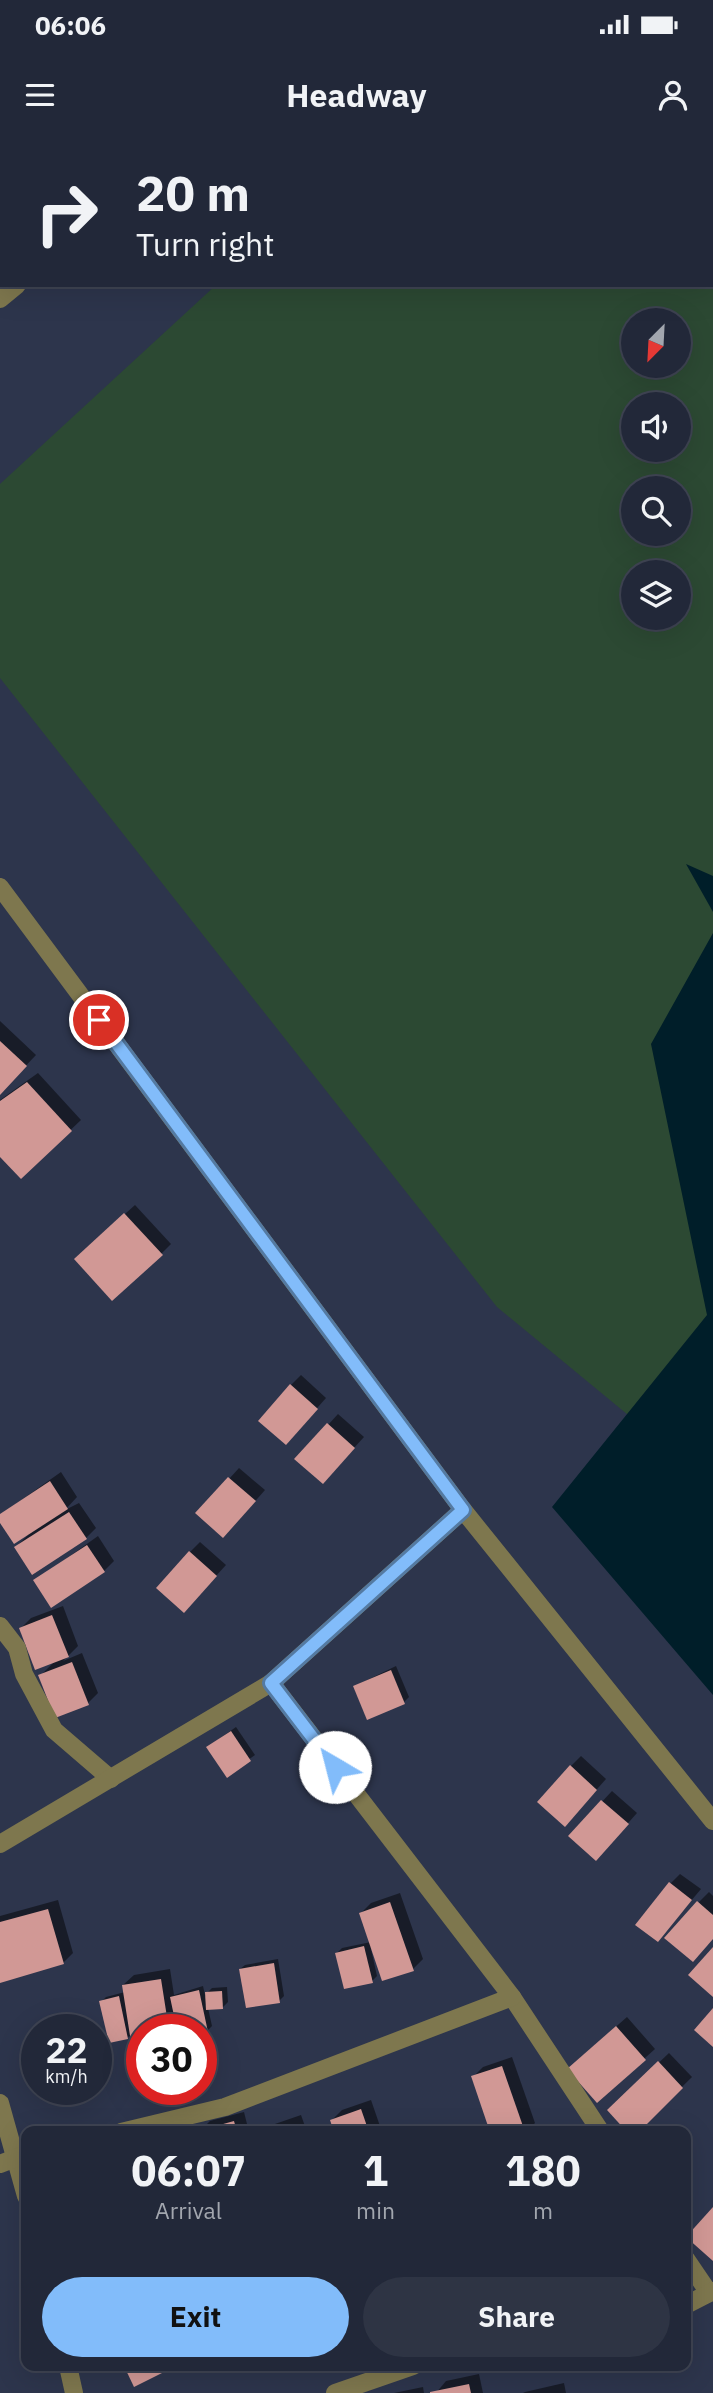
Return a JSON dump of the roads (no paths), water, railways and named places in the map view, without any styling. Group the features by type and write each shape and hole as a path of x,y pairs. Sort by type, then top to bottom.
{"street":[{"path":"0,299 15,287"},
{"path":"0,887 463,1510 713,1821"},
{"path":"0,1844 271,1683 463,1510"},
{"path":"0,1626 17,1648 24,1674 54,1730 111,1779"},
{"path":"271,1683 512,1997 597,2126"},
{"path":"146,2126 225,2107 512,1997"},
{"path":"0,2103 21,2180"},
{"path":"691,2266 711,2292 691,2302"},
{"path":"69,2371 75,2393"},
{"path":"335,2393 399,2371"}],"water":[{"path":"686,864 713,876 713,912"},
{"path":"713,933 713,1695 552,1507 707,1315 651,1044"}]}
